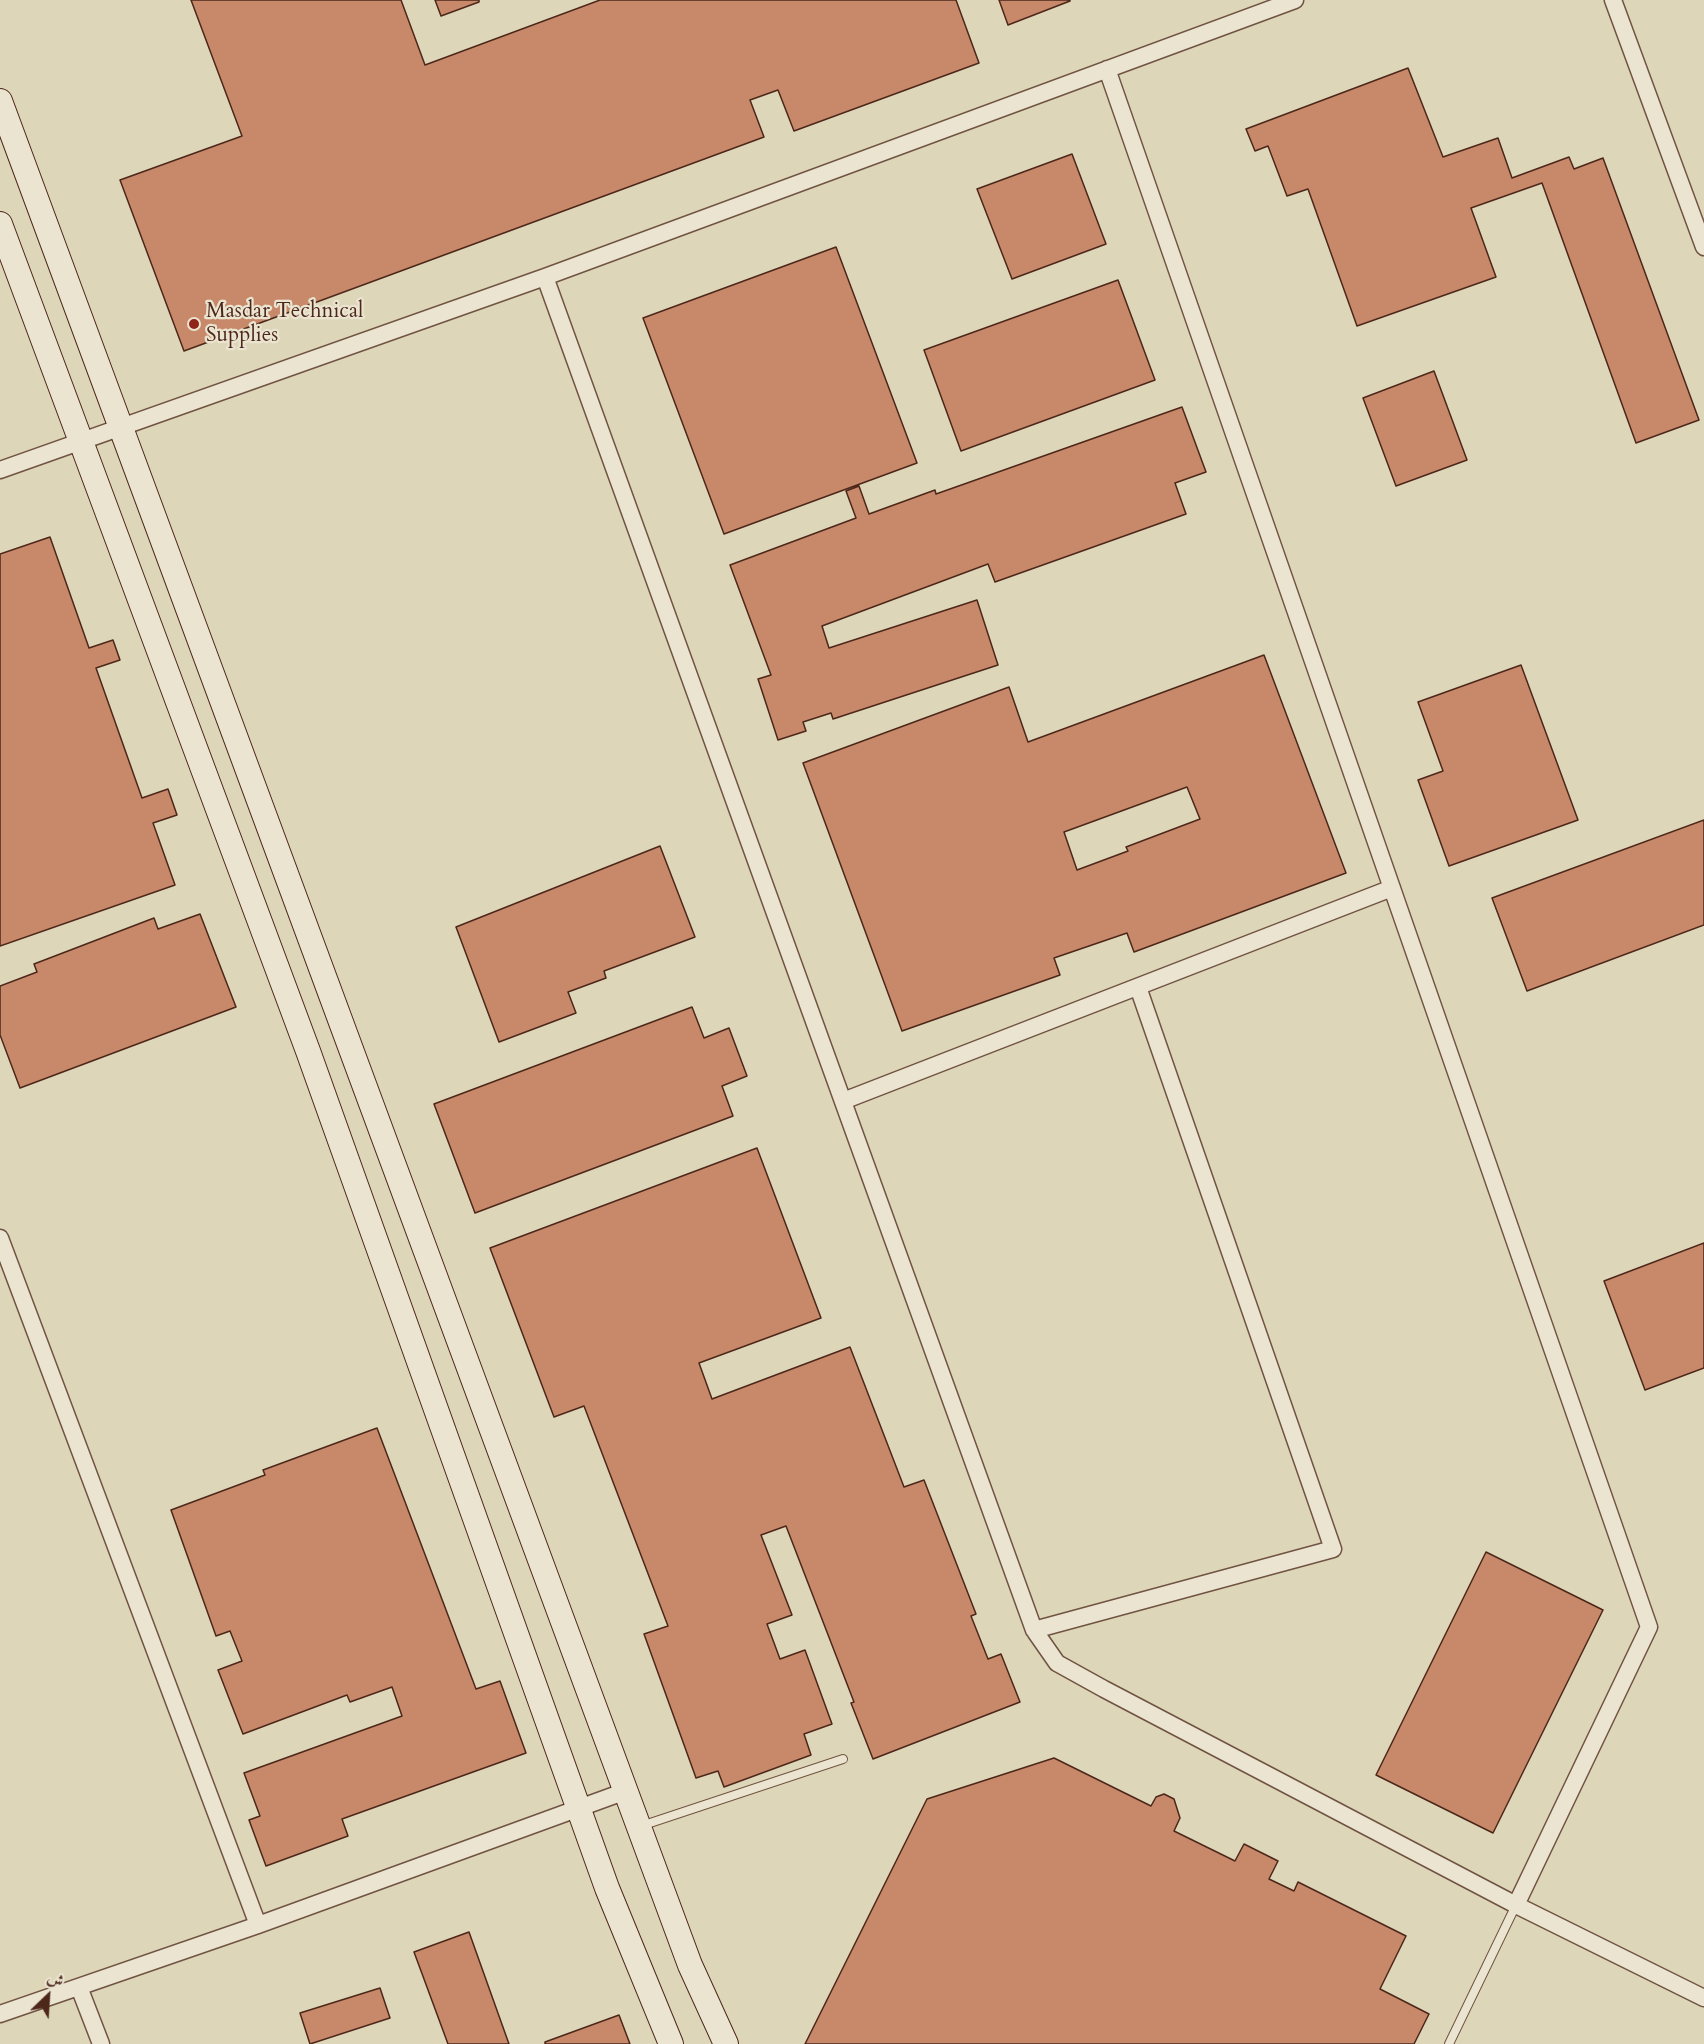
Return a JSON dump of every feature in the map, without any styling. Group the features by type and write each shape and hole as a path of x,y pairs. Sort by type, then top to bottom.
{"main road":[{"path":"0,102 122,426 690,1965 726,2044"},
{"path":"0,224 308,1052 578,1809 671,2044"}],"street":[{"path":"0,470 545,277 1295,0"},
{"path":"1613,0 1704,248"},
{"path":"1107,69 1649,1627 1516,1905"},
{"path":"545,277 1034,1630 1058,1663 1516,1905 1704,1998"},
{"path":"843,1101 1392,888"},
{"path":"1034,1630 1333,1549 1138,987"},
{"path":"0,1238 258,1925"},
{"path":"0,2014 258,1925 626,1791"},
{"path":"79,1987 100,2044"}],"lane":[{"path":"640,1827 843,1759"},
{"path":"1449,2044 1516,1905"}],"building":[{"path":"191,0 401,0 425,65 600,0 956,0 979,63 794,131 778,90 750,100 764,137 184,351 120,180 242,136"},
{"path":"435,0 479,0 479,2 441,16"},
{"path":"999,0 1070,0 1070,1 1008,25"},
{"path":"1408,68 1443,157 1498,138 1512,178 1569,157 1574,169 1603,158 1699,420 1636,443 1542,183 1471,208 1496,277 1357,326 1308,189 1287,196 1268,146 1255,151 1246,129"},
{"path":"1072,154 1106,244 1012,279 977,189"},
{"path":"836,247 917,463 724,534 643,318"},
{"path":"1118,280 1155,380 961,451 924,350"},
{"path":"1434,371 1467,460 1396,486 1363,398"},
{"path":"1182,407 1206,472 1175,483 1186,514 995,582 988,564 822,626 829,648 977,600 998,665 833,719 831,713 803,722 806,731 778,740 758,679 771,675 730,565 856,518 846,491 859,486 869,514 935,490 936,494"},
{"path":"50,537 89,648 113,640 120,660 96,668 142,798 168,789 177,815 153,823 175,885 0,946 0,554"},
{"path":"1264,655 1346,873 1134,952 1127,933 1054,958 1060,975 902,1031 803,763 1009,687 1028,742","holes":["1187,787 1200,819 1126,847 1128,851 1077,870 1064,832"]},
{"path":"1521,665 1578,820 1449,866 1418,780 1443,771 1418,702"},
{"path":"1704,820 1704,925 1527,991 1492,898"},
{"path":"660,846 695,937 604,971 606,978 568,992 576,1013 499,1042 456,927"},
{"path":"200,914 236,1007 20,1088 0,1035 0,986 37,972 34,964 154,918 158,929"},
{"path":"692,1007 704,1038 729,1028 747,1076 722,1086 733,1116 475,1213 434,1104"},
{"path":"757,1148 821,1318 699,1363 712,1399 850,1347 904,1487 924,1480 976,1614 971,1616 988,1659 1001,1654 1020,1702 873,1759 851,1703 854,1702 786,1526 761,1535 792,1615 767,1624 780,1659 805,1650 832,1724 804,1734 811,1755 724,1787 718,1771 696,1778 644,1634 668,1626 584,1406 554,1417 490,1248"},
{"path":"1704,1243 1704,1368 1645,1390 1604,1281"},
{"path":"377,1428 476,1689 500,1681 526,1753 342,1819 348,1836 266,1866 249,1820 260,1816 244,1773 402,1716 392,1687 350,1702 347,1695 243,1734 218,1670 242,1661 230,1631 216,1636 171,1510 265,1475 263,1470"},
{"path":"1486,1552 1603,1610 1493,1833 1376,1775"},
{"path":"1054,1758 1151,1806 1156,1797 1164,1794 1174,1799 1180,1818 1174,1831 1235,1861 1244,1844 1278,1861 1269,1879 1294,1891 1298,1882 1406,1936 1380,1989 1429,2014 1414,2044 805,2044 927,1799"},
{"path":"469,1932 509,2044 448,2044 414,1952"},
{"path":"380,1988 390,2018 310,2044 300,2013"},
{"path":"619,2015 630,2044 545,2044 545,2042"}],"place":[{"name":"Masdar Technical Supplies","path":"194,324"}]}
